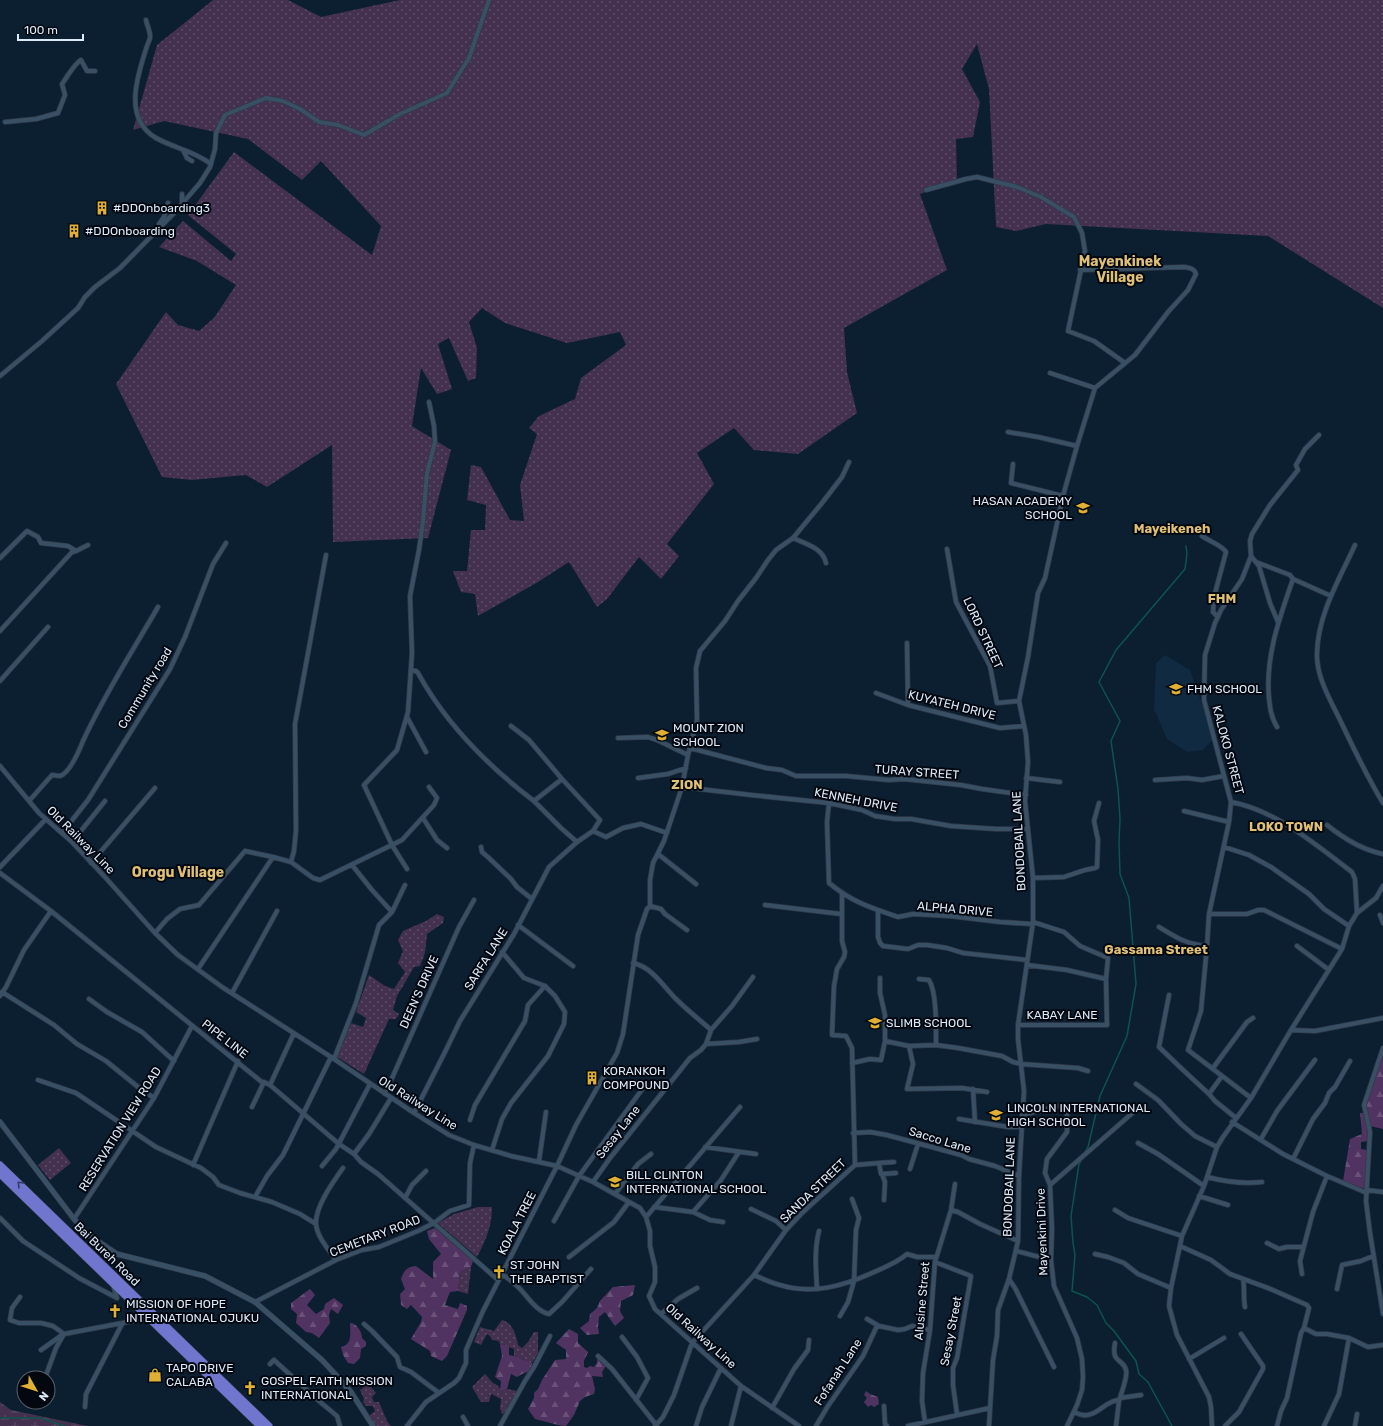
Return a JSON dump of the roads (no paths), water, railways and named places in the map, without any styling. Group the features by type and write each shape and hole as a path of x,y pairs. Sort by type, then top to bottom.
{"highway":[{"name":"Bai Bureh Road","path":"0,1165 268,1426"},
{"name":"Bai Bureh Road","path":"0,1174 260,1426"}],"street":[{"path":"0,376 42,341 78,308 85,297 95,287 120,268 200,183 210,168 215,149 216,133 225,115 266,98 283,101 300,109 319,122 338,125 364,135 400,114 447,93 470,58 489,0"},
{"path":"146,20 150,35 138,75 134,101 140,121 156,138 204,158 211,164"},
{"path":"5,122 36,119 58,112 65,95 62,84 74,68 76,62 81,60 87,71 94,71"},
{"path":"183,150 187,158 192,161"},
{"path":"926,190 977,177 1017,187 1041,197 1074,217 1082,234 1085,250 1068,331 1094,340 1125,363"},
{"path":"182,194 182,203"},
{"path":"160,227 159,224 164,217 168,203"},
{"path":"1050,373 1095,388 1136,355 1168,312 1188,290 1196,274 1191,268 1184,267 1080,270"},
{"name":"BONDOBAIL LANE","path":"989,1426 998,1310 1009,1279 1018,1241 1019,1176 1024,1091 1018,1039 1018,1025 1032,923 1033,878 1025,801 1028,762 1024,726 1019,701 1028,658 1038,593 1045,578 1076,446 1095,388"},
{"path":"407,869 392,845 364,785 397,750 407,716 412,653 410,596 419,550 427,473 435,442 434,426 429,402"},
{"path":"1008,432 1076,446"},
{"name":"KALOKO STREET","path":"1213,1068 1189,1052 1188,1049 1201,1011 1209,914 1229,822 1231,802 1204,700 1206,655 1210,638 1218,617 1242,579 1251,556 1250,541 1252,534 1270,505 1298,470 1296,465 1305,449 1319,435"},
{"path":"687,930 661,909 650,906 650,880 653,863 667,833 682,786 697,720 696,668 700,651 725,621 776,550 793,538 834,487 842,476 849,462"},
{"path":"1013,464 1011,483 1064,496"},
{"path":"0,558 26,531 38,538 41,543 68,546 76,551"},
{"path":"1202,536 1215,545 1224,548 1226,552 1214,598 1213,612 1218,617"},
{"path":"793,538 821,552 825,557 826,563"},
{"name":"Community road","path":"62,833 88,800 170,669 185,637 213,564 226,543"},
{"path":"0,631 72,552 88,545"},
{"path":"1355,545 1324,610 1319,633 1317,655 1320,675 1368,779 1383,803"},
{"name":"LORD STREET","path":"946,549 956,602 990,666 997,703 1019,701"},
{"path":"291,862 294,851 296,830 295,724 326,555"},
{"path":"1251,556 1260,566 1270,603 1278,622"},
{"path":"1256,562 1290,575 1293,579 1331,596"},
{"path":"1277,727 1272,719 1268,682 1272,647 1278,622 1293,579"},
{"path":"29,800 52,775 60,776 67,772 92,722 158,607"},
{"path":"0,681 48,627"},
{"path":"907,643 908,706"},
{"path":"411,670 418,673 430,695 442,712 476,750 511,784 534,801 577,842"},
{"name":"KUYATEH DRIVE","path":"876,693 908,706 1000,728 1024,726"},
{"path":"407,716 426,752"},
{"path":"512,726 530,740 562,779 600,820 593,831 606,837 623,828 641,824 667,833"},
{"path":"618,738 648,737 688,755"},
{"name":"TURAY STREET","path":"690,748 766,768 782,770 796,776 846,776 889,780 904,779 961,785 1026,795"},
{"name":"Old Railway Line","path":"0,766 39,813 72,842 178,955 232,993 332,1058 414,1114 449,1135 474,1145 511,1156 557,1166 593,1182 640,1208 646,1217 650,1231 650,1246 655,1267 655,1282 649,1296 655,1309 741,1386 800,1426"},
{"path":"638,778 668,774 686,768"},
{"path":"1155,780 1187,778 1202,780 1224,776"},
{"path":"1026,778 1060,782"},
{"path":"534,801 562,779"},
{"name":"KENNEH DRIVE","path":"682,786 829,803 862,810 876,816 895,819 911,819 952,826 1027,829"},
{"path":"156,933 167,920 180,910 199,905 245,851 291,862 317,880 320,880 402,840 423,818 437,800 429,787"},
{"path":"91,863 155,788"},
{"path":"72,842 105,802"},
{"path":"1231,802 1250,807 1278,819 1314,843 1352,872 1355,880 1357,913"},
{"name":"ALPHA DRIVE","path":"829,803 827,822 829,883 842,894 858,903 898,917 913,914 950,916 1000,922 1032,923 1064,932 1080,946 1108,958 1106,979"},
{"path":"1033,878 1064,877 1095,868 1098,840 1094,821 1099,803"},
{"path":"1184,811 1229,822"},
{"path":"423,818 437,840 447,848"},
{"path":"0,867 46,819"},
{"path":"1327,825 1371,852 1383,854"},
{"name":"SARFA LANE","path":"414,1114 460,1021 502,952 549,867 577,842 593,831"},
{"path":"481,847 482,852 532,900"},
{"path":"1224,847 1249,855 1272,867 1309,894 1324,909 1349,926"},
{"path":"658,854 696,884"},
{"path":"198,969 273,857"},
{"path":"352,865 392,912"},
{"name":"PIPE LINE","path":"0,873 51,911 192,1026 238,1061 263,1083 270,1084 339,1144 354,1154 498,1280"},
{"path":"255,1197 267,1176 283,1155 332,1058 356,1002 379,925 392,912 405,885"},
{"path":"1212,1426 1209,1397 1177,1334 1172,1321 1169,1306 1171,1288 1182,1236 1204,1186 1217,1147 1232,1122 1251,1098 1291,1030 1342,949 1349,926 1357,913 1376,898 1383,886"},
{"path":"765,905 842,914 842,894"},
{"name":"DEEN'S DRIVE","path":"385,1094 459,927 474,900"},
{"name":"KOALA TREE","path":"407,1426 426,1402 459,1378 466,1363 466,1350 498,1280 557,1166 576,1125 617,1053 623,1034 638,935 647,910 650,906"},
{"path":"878,910 878,937 883,946 908,949 918,945 927,945 947,948 963,953 1066,970 1106,979"},
{"path":"1209,914 1247,914 1258,910 1264,910 1342,949"},
{"path":"51,911 24,950 1,994 54,1025 77,1044 106,1061 154,1098"},
{"path":"232,993 277,911"},
{"name":"SANDA STREET","path":"692,1343 754,1275 786,1230 802,1213 855,1165 852,1048 846,1036 832,1035 834,986 837,969 844,957 845,952 842,941 842,914"},
{"path":"1380,915 1383,922"},
{"path":"518,924 573,966"},
{"path":"1159,927 1182,941 1207,946"},
{"path":"1297,946 1329,970"},
{"path":"492,1150 502,1119 511,1103 548,1056 564,1024 565,1012 555,996 545,986 524,978 502,952"},
{"path":"633,963 642,965 655,976 676,999 712,1030"},
{"path":"753,978 712,1030 706,1044 739,1042 757,1039"},
{"path":"852,1063 870,1059 881,1060 885,1041 885,1015 880,993 880,978"},
{"path":"919,979 928,980 933,986 936,1044"},
{"name":"KABAY LANE","path":"1018,1025 1107,1025 1106,979"},
{"path":"470,1120 475,1105 525,1021 528,1006 545,986"},
{"path":"1169,995 1159,1047 1210,1094 1215,1102 1236,1118"},
{"path":"89,1000 142,1032 174,1061"},
{"path":"1251,1098 1213,1068 1247,1022 1254,1018"},
{"path":"1291,1030 1315,1030 1383,1018"},
{"name":"RESERVATION VIEW ROAD","path":"74,1220 154,1098 192,1026"},
{"path":"270,1084 294,1033"},
{"path":"885,1041 909,1046 936,1044 1002,1056 1013,1062 1021,1064 1078,1068 1088,1071"},
{"name":"Sesay Lane","path":"593,1182 690,1058 701,1050 706,1044"},
{"path":"909,1046 913,1064 908,1092 962,1088 987,1092"},
{"path":"1383,1048 1364,1105 1370,1132 1367,1191 1370,1233 1383,1313"},
{"path":"1260,1139 1277,1111 1315,1060"},
{"path":"194,1165 238,1061"},
{"path":"1293,1159 1313,1119 1325,1103 1329,1093 1350,1061"},
{"path":"1210,1094 1222,1076"},
{"path":"38,1080 76,1093 156,1147 201,1168 213,1177 219,1185 240,1193 272,1202 300,1214 316,1224"},
{"path":"252,1107 264,1082"},
{"path":"322,1166 339,1144 370,1084"},
{"path":"554,1221 579,1176 646,1084"},
{"path":"1136,1084 1158,1100 1195,1136 1217,1147"},
{"path":"973,1089 975,1122"},
{"path":"354,1154 369,1134 391,1098"},
{"name":"Mayenkini Drive","path":"1022,1115 1059,1106 1067,1106 1067,1132 1047,1159 1045,1173 1049,1179 1050,1185 1052,1229 1051,1260 1054,1286 1077,1338 1082,1359 1082,1390 1067,1426"},
{"path":"646,1217 740,1107"},
{"path":"1050,1185 1137,1109"},
{"path":"539,1161 546,1112"},
{"path":"959,1119 1008,1127 1022,1127"},
{"path":"0,1122 74,1220 89,1235 117,1254 205,1276 255,1302 322,1360 351,1392 373,1426"},
{"path":"1232,1122 1293,1159 1327,1176 1367,1191 1383,1192"},
{"name":"Sacco Lane","path":"854,1133 870,1132 887,1135 961,1155 969,1159 995,1166 1019,1176"},
{"path":"1138,1143 1158,1154 1204,1186"},
{"path":"910,1170 918,1144"},
{"name":"CEMETARY ROAD","path":"255,1302 336,1260 418,1232 434,1223 450,1211 469,1205 470,1163 474,1145"},
{"path":"705,1147 756,1154"},
{"path":"693,1212 721,1180 739,1152"},
{"path":"615,1194 634,1169 651,1154"},
{"path":"855,1165 894,1162"},
{"path":"879,1163 881,1174 885,1182 884,1200"},
{"path":"336,1260 320,1236 316,1224 320,1206 343,1168"},
{"path":"405,1198 412,1185 426,1171"},
{"path":"882,1174 896,1173"},
{"path":"1302,1274 1300,1261 1313,1212 1327,1176"},
{"path":"1207,1177 1226,1182 1245,1184 1262,1182"},
{"name":"Alusine Street","path":"926,1422 922,1401 923,1373 930,1330 935,1262 951,1210 955,1184"},
{"path":"1199,1196 1228,1205"},
{"path":"840,1316 848,1302 854,1281 856,1230 858,1218 852,1199"},
{"path":"569,1256 614,1222 629,1202"},
{"path":"654,1207 693,1212 710,1220 723,1222"},
{"path":"751,1209 776,1221 786,1230"},
{"path":"951,1210 1018,1241"},
{"path":"1115,1210 1128,1218 1182,1236"},
{"path":"0,1218 23,1241 79,1278 117,1298 112,1282"},
{"path":"817,1289 816,1265 817,1238 819,1231"},
{"path":"1267,1243 1279,1249 1287,1247 1304,1247"},
{"path":"1180,1246 1212,1260 1230,1274 1268,1288 1307,1305 1309,1308 1301,1334 1287,1398 1277,1426"},
{"path":"1016,1251 1051,1260"},
{"path":"754,1275 779,1285 801,1290 817,1289 836,1287 854,1281 900,1260 907,1254 917,1257 936,1257"},
{"path":"1096,1254 1124,1263 1138,1274 1171,1288"},
{"path":"1337,1290 1342,1265 1361,1262 1373,1256"},
{"name":"Sesay Street","path":"935,1262 971,1276 957,1358 953,1368 953,1385 957,1414"},
{"path":"502,1274 544,1313 549,1314 591,1270"},
{"path":"1009,1279 1015,1288 1054,1367"},
{"path":"1243,1279 1243,1298 1245,1306"},
{"path":"661,1314 678,1299 697,1288"},
{"path":"20,1297 12,1308 10,1320 19,1323 41,1323 53,1326 64,1334"},
{"path":"41,1350 64,1334 149,1318"},
{"path":"867,1318 878,1327 898,1330 912,1326 930,1330"},
{"path":"85,1406 86,1394 122,1324"},
{"path":"364,1324 397,1357 400,1367 411,1372 439,1393"},
{"name":"Fofanah Lane","path":"816,1426 863,1356 878,1327"},
{"path":"1304,1328 1316,1334 1327,1334 1349,1338 1368,1347 1383,1345"},
{"path":"47,1370 56,1348 64,1334"},
{"path":"1226,1426 1239,1412 1263,1369 1263,1366 1241,1334"},
{"path":"500,1426 550,1336"},
{"path":"622,1337 637,1357 648,1378 636,1400"},
{"path":"1189,1359 1224,1338"},
{"path":"1324,1426 1339,1394 1349,1338"},
{"path":"772,1408 794,1369 808,1350 809,1340"},
{"path":"598,1356 612,1369 656,1426 663,1417 674,1395 692,1343"},
{"path":"1115,1343 1113,1351 1114,1357 1126,1370 1116,1426"},
{"path":"270,1364 274,1360 285,1369 337,1416 340,1426"},
{"path":"696,1426 702,1407 721,1368"},
{"path":"731,1426 741,1386"},
{"path":"1074,1412 1084,1416 1091,1415 1114,1400 1141,1395"},
{"path":"884,1406 885,1424 887,1426"},
{"path":"908,1426 957,1414 990,1408"},
{"path":"1355,1426 1357,1414"},
{"path":"463,1417 468,1426"}],"waterway":[{"path":"1085,1152 1088,1147 1100,1096 1127,1036 1136,984 1129,898 1120,874 1120,819 1118,789 1111,741 1120,721 1099,682 1116,650 1185,569 1187,554 1186,546"},
{"path":"1081,1161 1079,1164 1071,1216 1075,1255 1072,1291 1087,1297 1097,1305 1106,1323 1114,1331 1136,1361 1139,1374 1148,1382 1172,1426"},
{"path":"0,1418 41,1418 64,1426"}],"place":[{"name":"#DDOnboarding3","path":"102,208"},
{"name":"#DDOnboarding","path":"74,231"},
{"name":"HASAN ACADEMY SCHOOL","path":"1083,508"},
{"name":"FHM SCHOOL","path":"1176,689"},
{"name":"MOUNT ZION SCHOOL","path":"662,735"},
{"name":"SLIMB SCHOOL","path":"875,1023"},
{"name":"KORANKOH COMPOUND","path":"592,1078"},
{"name":"LINCOLN INTERNATIONAL HIGH SCHOOL","path":"996,1115"},
{"name":"BILL CLINTON INTERNATIONAL SCHOOL","path":"615,1182"},
{"name":"ST JOHN THE BAPTIST","path":"499,1272"},
{"name":"MISSION OF HOPE INTERNATIONAL OJUKU","path":"115,1311"},
{"name":"TAPO DRIVE CALABA","path":"155,1375"},
{"name":"GOSPEL FAITH MISSION INTERNATIONAL","path":"250,1388"}],"district":[{"name":"Mayenkinek Village","path":"1120,270"},
{"name":"Mayeikeneh","path":"1172,528"},
{"name":"FHM","path":"1222,598"},
{"name":"ZION","path":"687,784"},
{"name":"LOKO TOWN","path":"1286,826"},
{"name":"Orogu Village","path":"178,872"},
{"name":"Gassama Street","path":"1156,949"}]}
